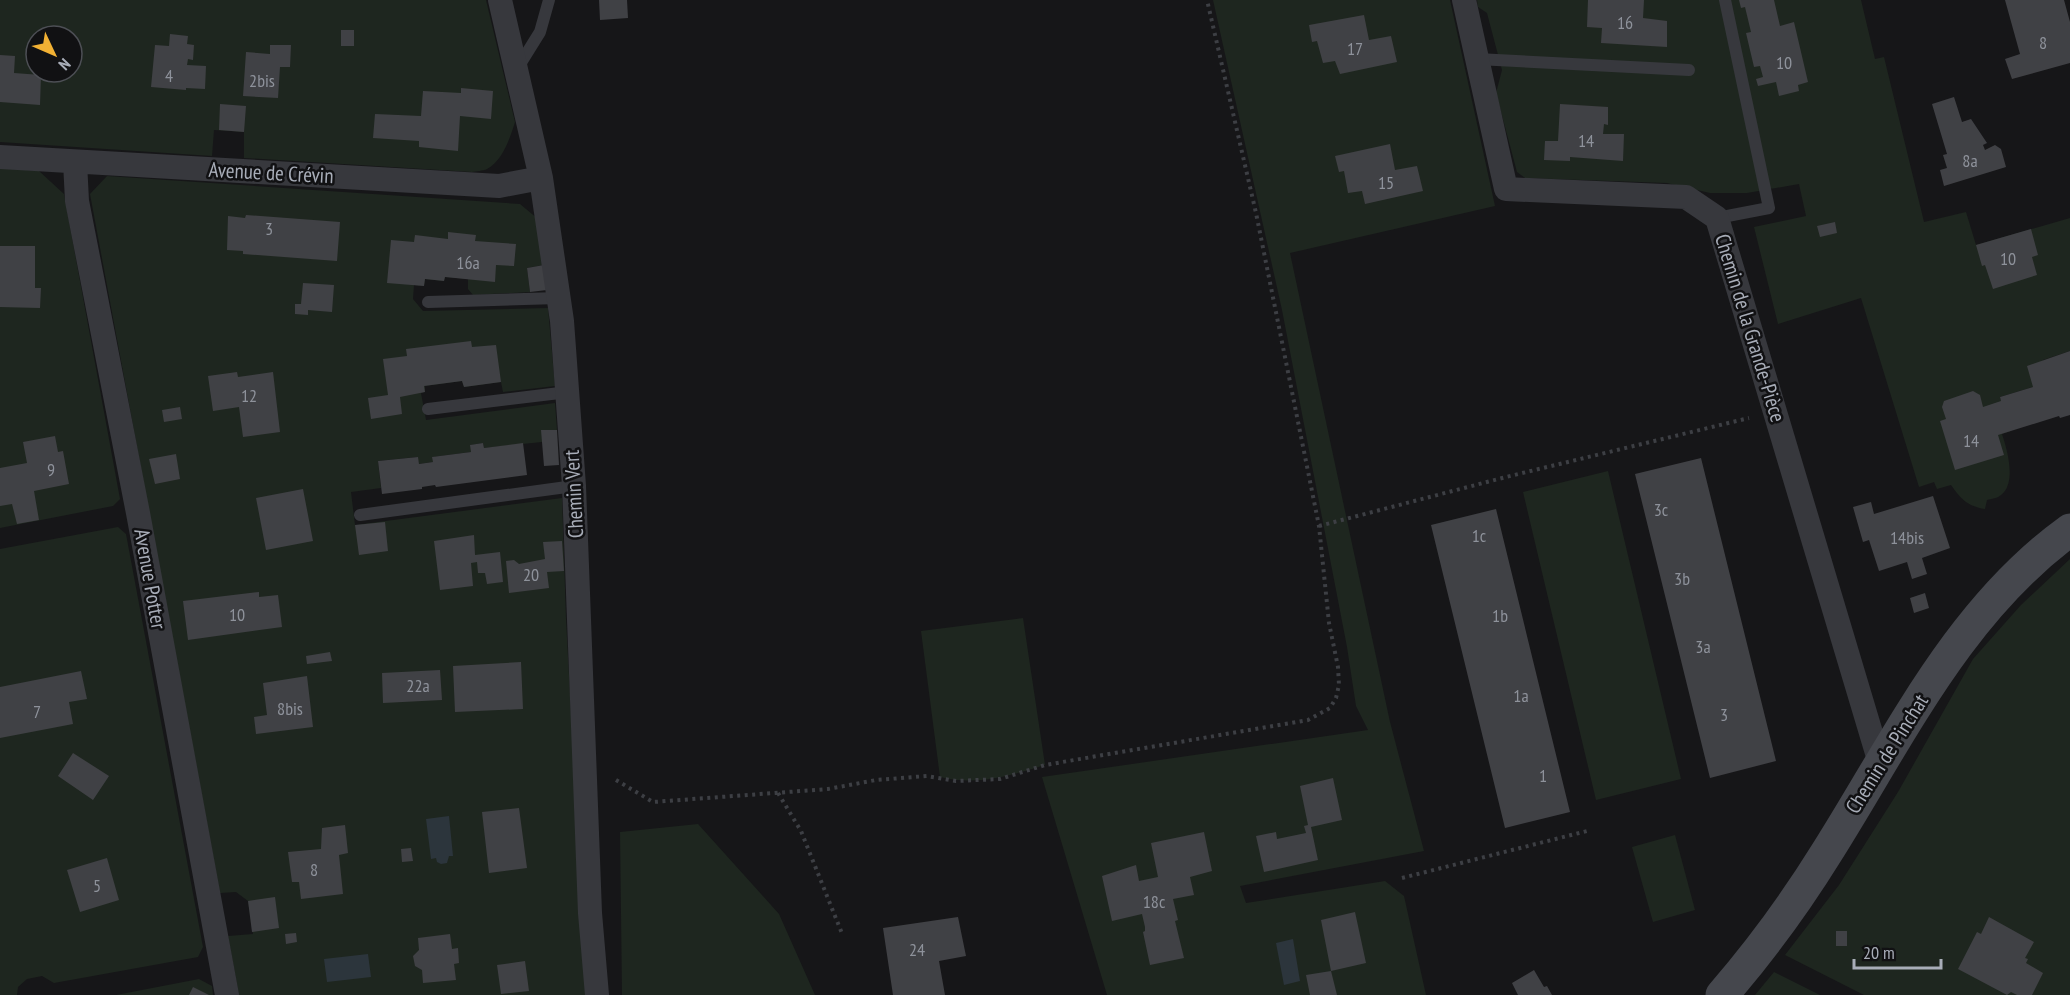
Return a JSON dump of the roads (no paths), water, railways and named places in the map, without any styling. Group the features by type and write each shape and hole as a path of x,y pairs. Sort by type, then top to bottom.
{"street":[{"name":"Chemin Vert","path":"500,0 541,178 562,321 574,486 590,913 597,995"},
{"name":"Chemin de la Grande-Pièce","path":"1464,0 1506,189 1686,196 1717,218 1880,763"},
{"name":"Avenue de Crévin","path":"0,158 499,186 541,178"},
{"name":"Avenue Potter","path":"75,162 77,201 138,513 226,995"},
{"name":"Chemin de Pinchat","path":"1722,995 1759,952 1827,852 1941,665 1989,604 2043,550 2070,530"}],"lane":[{"path":"516,69 540,32 549,0"},
{"path":"1717,218 1769,208 1725,0"},
{"path":"1477,59 1689,70"},
{"path":"428,302 558,298"},
{"path":"428,409 568,392"},
{"path":"360,515 574,486"}]}
